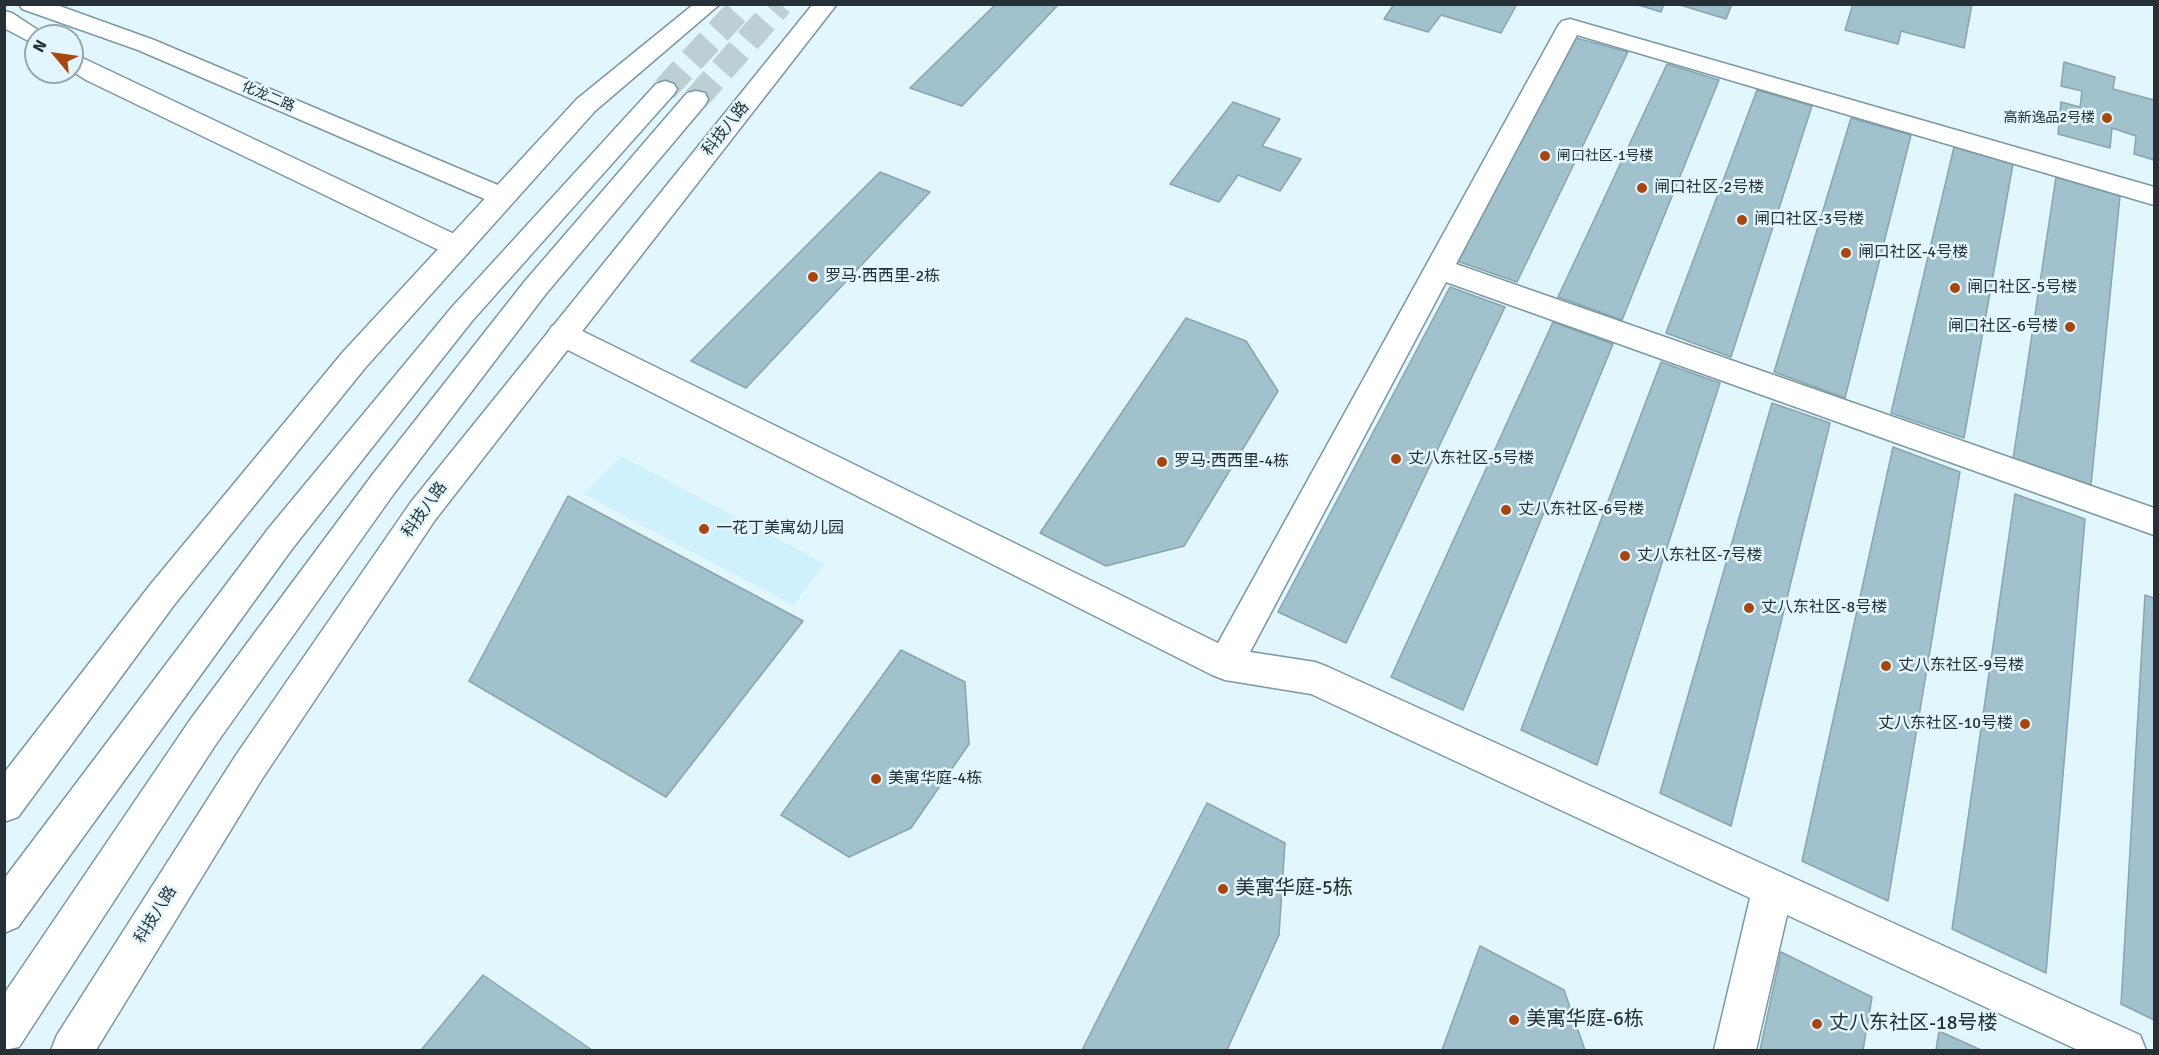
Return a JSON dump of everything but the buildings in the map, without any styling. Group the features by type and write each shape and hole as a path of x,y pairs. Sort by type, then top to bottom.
{"main road":[{"name":"化龙二路","path":"30,4 146,45 503,197"},
{"path":"4,804 162,595 354,360 586,105 709,4"},
{"name":"科技八路","path":"72,1050 249,767 423,511 826,4"},
{"path":"4,18 24,30"},
{"path":"1226,664 1437,268 1570,26 2154,196"},
{"path":"84,68 457,247"},
{"path":"4,913 280,539 462,314 665,89"},
{"path":"4,1032 203,732 384,483 535,288 696,99"},
{"path":"1437,268 2154,522"},
{"path":"562,334 1226,664 1315,678 2125,1050"},
{"path":"1735,1050 1773,887"}],"shaded area":[{"name":"一花丁美寓幼儿园","path":"621,456 825,564 793,605 583,494"}],"tunnel":[{"path":"665,89 744,4"},
{"path":"696,99 780,4"}],"place":[{"name":"高新逸品2号楼","path":"2107,118"},
{"name":"闸口社区-1号楼","path":"1545,156"},
{"name":"闸口社区-2号楼","path":"1642,188"},
{"name":"闸口社区-3号楼","path":"1742,220"},
{"name":"闸口社区-4号楼","path":"1846,253"},
{"name":"罗马·西西里-2栋","path":"813,277"},
{"name":"闸口社区-5号楼","path":"1955,288"},
{"name":"闸口社区-6号楼","path":"2070,327"},
{"name":"丈八东社区-5号楼","path":"1396,459"},
{"name":"罗马·西西里-4栋","path":"1162,462"},
{"name":"丈八东社区-6号楼","path":"1506,510"},
{"name":"一花丁美寓幼儿园","path":"704,529"},
{"name":"丈八东社区-7号楼","path":"1625,556"},
{"name":"丈八东社区-8号楼","path":"1749,608"},
{"name":"丈八东社区-9号楼","path":"1886,666"},
{"name":"丈八东社区-10号楼","path":"2025,724"},
{"name":"美寓华庭-4栋","path":"876,779"},
{"name":"美寓华庭-5栋","path":"1223,889"},
{"name":"美寓华庭-6栋","path":"1514,1020"},
{"name":"丈八东社区-18号楼","path":"1817,1024"}]}
